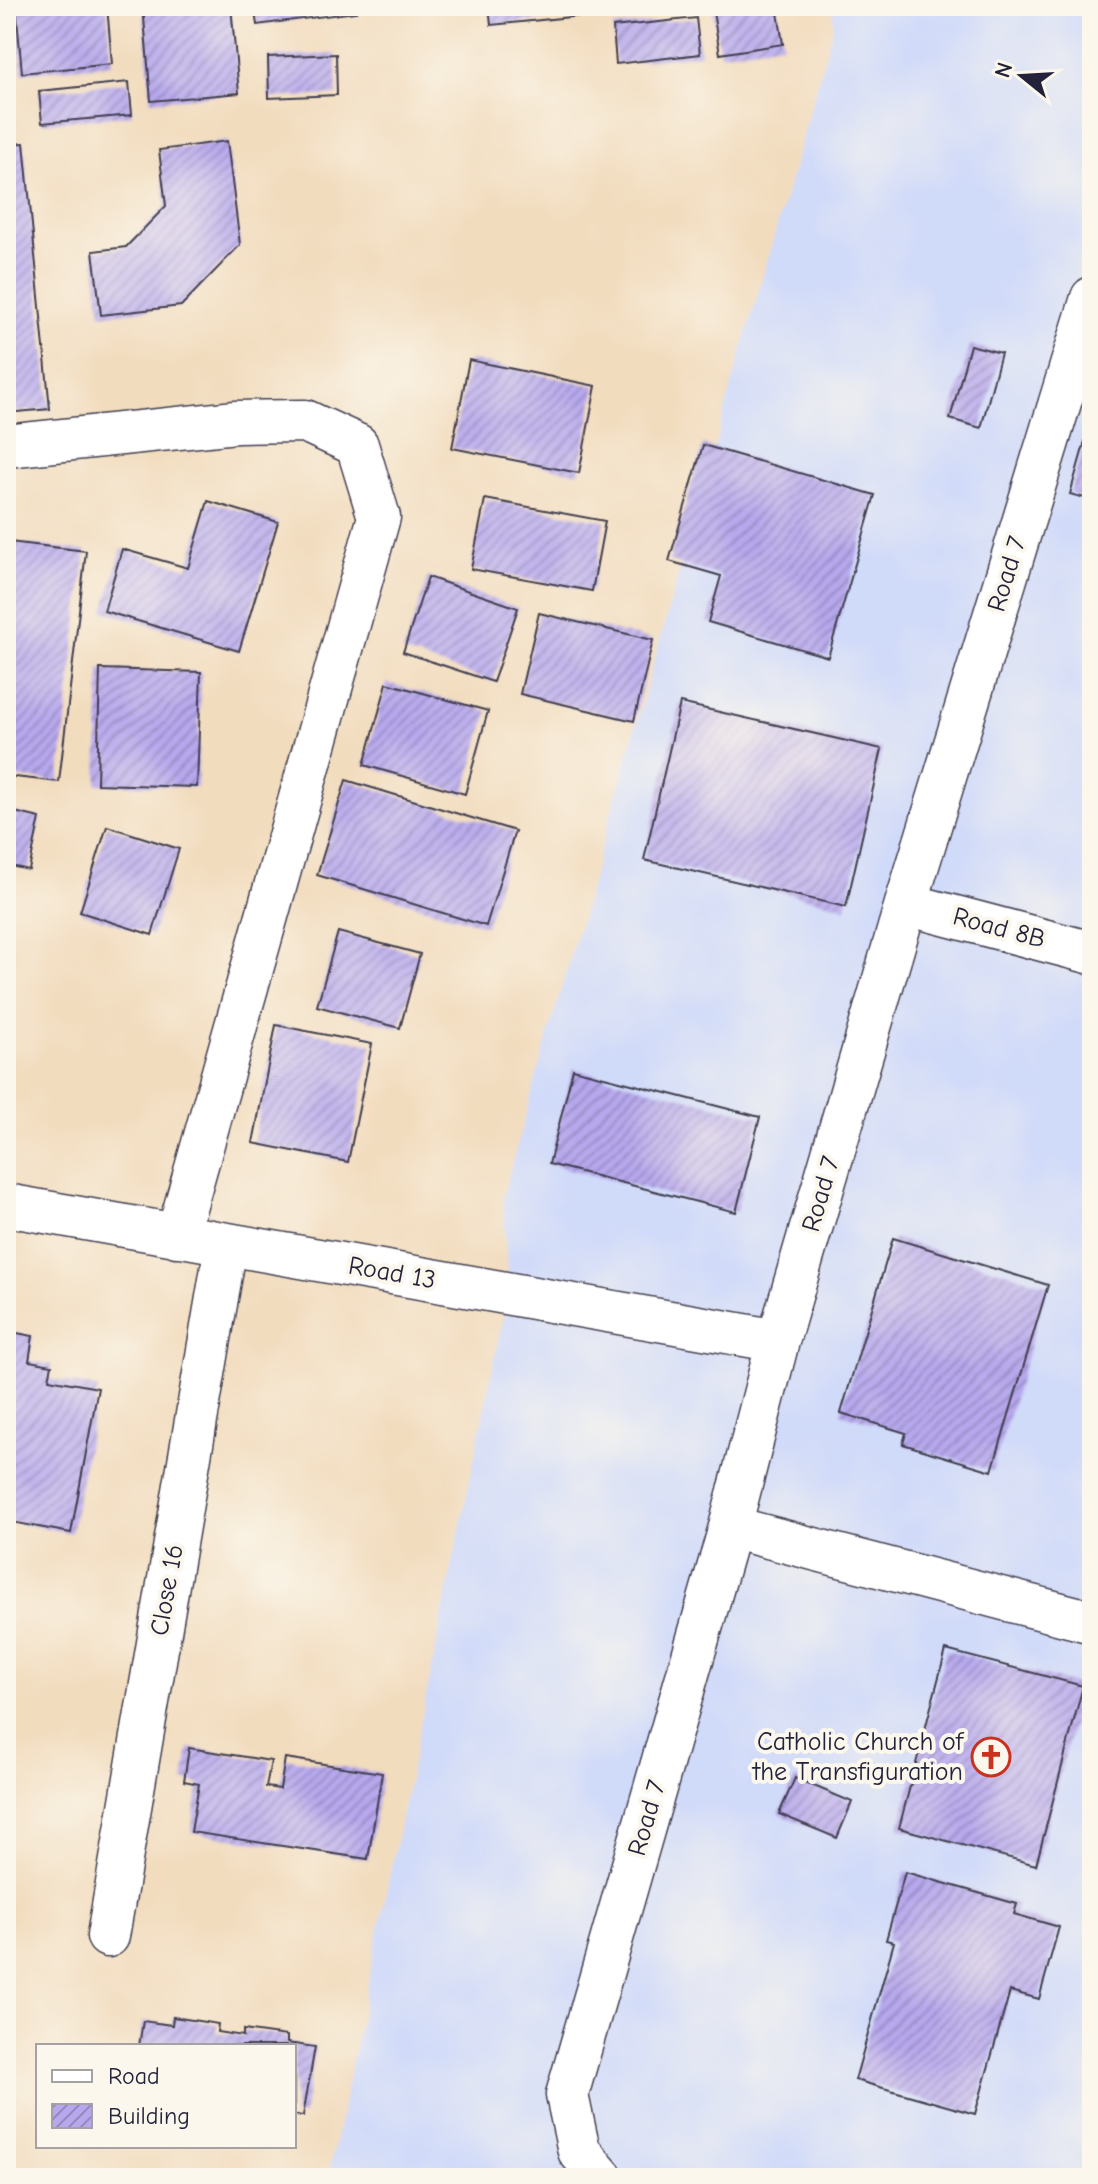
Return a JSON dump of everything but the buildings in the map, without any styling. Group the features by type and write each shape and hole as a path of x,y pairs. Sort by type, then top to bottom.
{"street":[{"name":"Road 7","path":"602,2178 579,2151 567,2095 730,1527 778,1341 906,904 1092,298"},
{"path":"6,446 236,422 305,421 357,445 379,517 177,1236"},
{"name":"Road 8B","path":"906,904 1092,953"},
{"name":"Road 13","path":"6,1205 778,1341"},
{"name":"Close 16","path":"108,1936 226,1245"},
{"path":"730,1527 1092,1622"}],"shaded area":[{"path":"833,6 1092,6 1092,2178 328,2178 508,1293 503,1195 833,28"}],"place":[{"name":"Catholic Church of the Transfiguration","path":"991,1757"}]}
